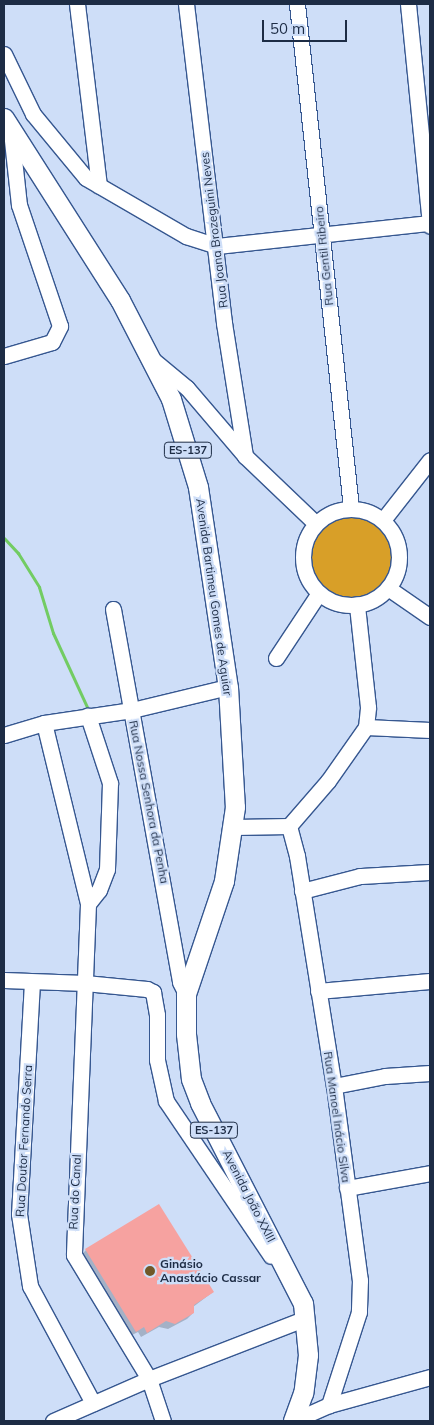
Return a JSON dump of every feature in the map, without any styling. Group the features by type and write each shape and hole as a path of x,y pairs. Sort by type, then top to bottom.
{"main road":[{"name":"Avenida Bartimeu Gomes de Aguiar","path":"7,123 120,300 151,358 184,434 198,487 228,687 234,757 234,827"},
{"name":"Avenida João XXIII","path":"234,827 224,881 186,994 186,1034 191,1079 304,1311 308,1355 304,1383 293,1421"}],"street":[{"path":"77,4 99,186"},
{"name":"Rua Joana Brozeguini Neves","path":"186,4 217,246 230,366 245,456"},
{"name":"Rua Gentil Ribeiro","path":"296,4 350,508"},
{"path":"4,54 33,114 86,178 186,236 217,246 322,234 430,225 408,4"},
{"path":"4,356 52,342 60,326 19,205 7,123"},
{"path":"151,358 187,388 245,456 315,524"},
{"path":"383,520 430,460"},
{"path":"350,508 369,512 383,520 398,543 400,559 396,574 388,588 374,599 357,605 337,603 319,593 309,582 303,567 302,551 315,524 329,514 350,508"},
{"path":"388,588 430,617"},
{"path":"276,658 319,593"},
{"path":"234,827 288,826 328,781 366,727 368,707 357,605"},
{"name":"Rua Nossa Senhora da Penha","path":"113,609 180,982 186,994"},
{"path":"4,735 44,723 132,710 228,687"},
{"path":"88,716 110,783 107,869 99,890 88,904"},
{"name":"Rua do Canal","path":"44,723 88,904 74,1255 149,1379 163,1421"},
{"path":"366,727 430,730"},
{"name":"Rua Manoel Inácio Silva","path":"288,826 302,891 334,1086 360,1280 359,1312 329,1405"},
{"path":"302,891 360,876 430,872"},
{"path":"4,978 32,982 85,983 147,989 156,999 157,1060 166,1101 304,1311 53,1421"},
{"path":"318,991 430,981"},
{"name":"Rua Doutor Fernando Serra","path":"32,982 11,1214 30,1286 93,1403"},
{"path":"334,1086 385,1076 430,1073"},
{"path":"347,1188 430,1173"},
{"path":"293,1421 329,1405 430,1377"}],"shaded area":[{"path":"351,513 375,520 387,532 394,556 387,580 375,592 351,599 327,592 315,580 308,556 315,532 327,520"}],"building":[{"name":"Ginásio Anastácio Cassar","path":"159,1204 214,1292 194,1305 194,1313 175,1324 166,1321 147,1333 144,1327 136,1332 85,1249"}],"waterway":[{"path":"4,538 18,553 39,587 53,633 87,707"}],"place":[{"name":"Ginásio Anastácio Cassar","path":"150,1271"}]}
